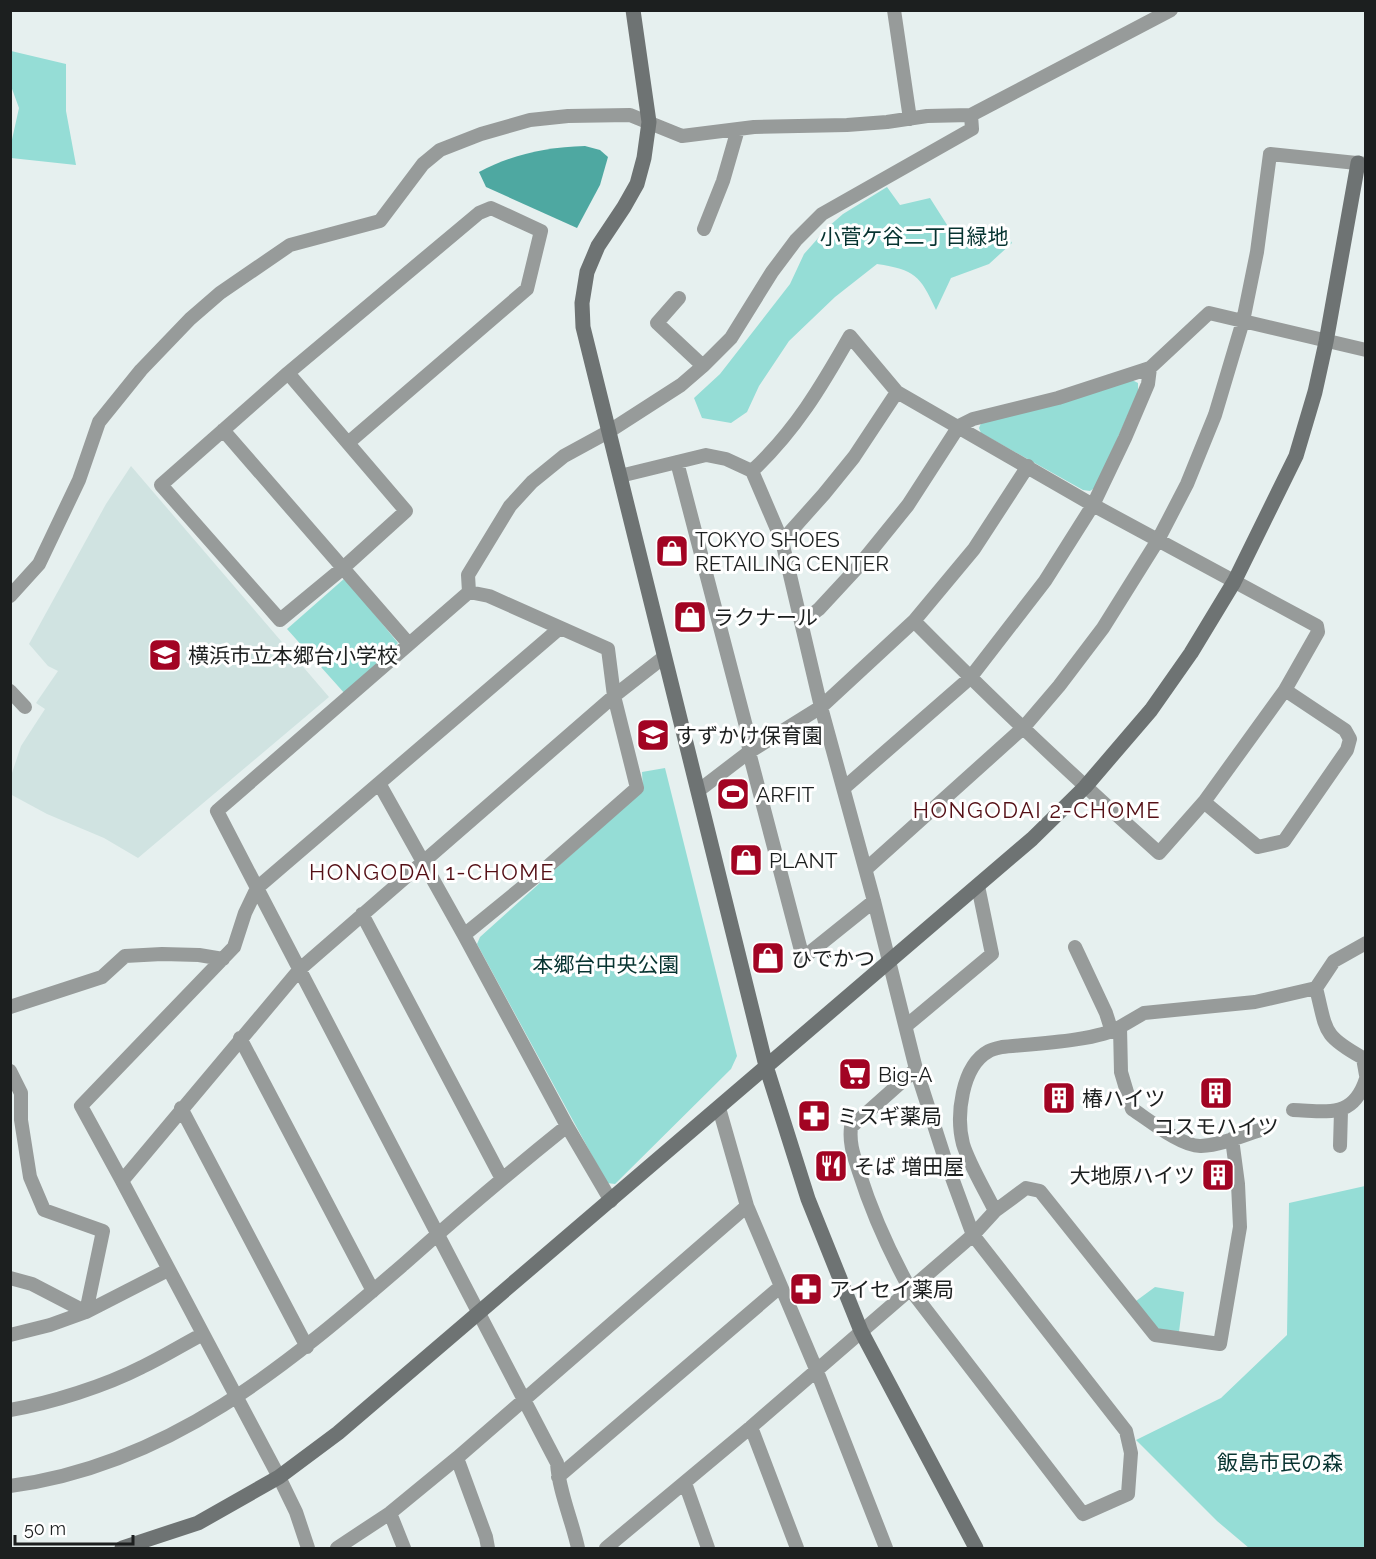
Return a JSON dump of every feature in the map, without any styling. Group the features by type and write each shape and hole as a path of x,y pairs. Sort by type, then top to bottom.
{"street":[{"path":"633,10 649,122 644,158 637,184 598,246 587,272 582,303 583,327 766,1066 808,1198 861,1331 976,1548"},
{"path":"894,10 910,118"},
{"path":"10,596 39,564 79,480 99,422 141,370 190,319 220,293 290,245 380,221 423,164 440,150 504,127 552,117 630,115 682,136 738,129 857,124 910,118 971,115 1171,10"},
{"path":"469,592 468,575 510,506 532,482 564,456 608,432 681,385 731,338 772,272 796,240 822,214 972,129 971,115"},
{"path":"704,229 723,181 738,129"},
{"path":"122,1548 198,1523 279,1477 338,1433 766,1066 890,963 1032,839 1085,787 1150,710 1191,653 1234,582 1296,456 1315,392 1362,163 1270,154 1257,252 1243,321 1215,415 1187,484 1158,540 1103,628 1024,727 866,870"},
{"path":"288,373 406,511 343,568 280,620 161,485 288,373 479,213 492,208 542,231 527,289 348,443"},
{"path":"679,298 657,323 703,366"},
{"path":"802,622 819,609 857,568 908,505 959,426 973,419 1058,398 1150,368 1209,313 1365,350"},
{"path":"752,471 772,453 806,411 850,336 897,392 1093,505 1317,626 1318,632 1285,690 1204,802 1159,853 1085,787 970,678 914,621"},
{"path":"843,788 970,678 1045,581 1093,505 1148,384 1150,368"},
{"path":"782,541 854,457 897,392"},
{"path":"223,429 409,644"},
{"path":"620,476 706,455 726,459 752,471 782,541 821,707 866,870 916,1069 944,1156 973,1234 1126,1431 1131,1453 1128,1494 1083,1514 910,1288 894,1261 869,1205 849,1141 851,1127 916,1069"},
{"path":"677,462 748,734 749,752 803,958 874,901"},
{"path":"698,791 749,752 821,707 914,621 974,549 1028,466"},
{"path":"464,935 546,868 637,788 614,696 608,649 489,596 469,592"},
{"path":"469,592 217,811 557,1463 558,1477 578,1548"},
{"path":"308,1548 296,1512 279,1477 81,1106 234,947 257,888 380,785 560,628"},
{"path":"122,1181 300,969 614,696 664,657"},
{"path":"1204,802 1258,847 1284,842 1347,750 1350,739 1345,730 1285,690"},
{"path":"10,691 25,706"},
{"path":"380,785 610,1201"},
{"path":"906,1026 992,954 978,886"},
{"path":"362,914 502,1179"},
{"path":"995,1211 964,1147 960,1118 967,1078 974,1066 989,1051 1002,1047 1086,1038 1116,1030 1144,1013 1255,1002 1316,988 1334,961 1365,943"},
{"path":"1076,947 1116,1030 1121,1072 1132,1109 1178,1139 1200,1147 1260,1130"},
{"path":"10,1007 102,977 126,956 162,954 223,958"},
{"path":"1293,1110 1341,1111 1353,1104 1362,1092 1365,1077 1363,1058 1337,1044 1327,1031 1316,988"},
{"path":"240,1038 373,1291"},
{"path":"10,1071 21,1092 21,1120 30,1177 44,1210 103,1231 86,1312"},
{"path":"181,1108 307,1347"},
{"path":"719,1108 747,1206 816,1369 886,1548"},
{"path":"1340,1146 1341,1111"},
{"path":"10,1486 44,1481 105,1462 167,1438 236,1399 307,1347 567,1126"},
{"path":"606,1548 751,1427 973,1234 995,1211 1026,1188 1040,1191 1155,1335 1220,1344 1240,1227 1238,1184 1232,1139"},
{"path":"337,1548 390,1513 457,1458 747,1206"},
{"path":"10,1335 50,1325 86,1312 168,1270"},
{"path":"10,1278 32,1284 86,1312"},
{"path":"558,1477 780,1287"},
{"path":"10,1410 33,1406 89,1389 140,1369 203,1334"},
{"path":"751,1427 797,1548"},
{"path":"457,1458 488,1548"},
{"path":"685,1483 708,1548"},
{"path":"390,1513 404,1548"}],"shaded area":[{"path":"585,146 600,150 608,157 600,185 577,228 486,187 479,172 505,160 530,153"},
{"name":"横浜市立本郷台小学校","path":"131,466 329,697 138,858 104,838 47,814 10,794 11,776 21,746 45,709 36,703 58,671 48,666 29,644 106,504"}],"green space":[{"path":"11,51 66,64 66,111 76,165 11,158 11,144 19,108 11,86"},
{"name":"小菅ケ谷二丁目緑地","path":"887,187 900,205 930,198 949,228 955,244 1006,233 1012,243 989,264 951,278 936,310 915,276 900,269 877,264 835,297 789,341 759,386 747,412 731,423 702,418 694,398 720,374 790,284 804,254 843,214"},
{"path":"1130,379 1138,383 1138,392 1096,487 1090,491 1083,490 981,433 979,428 982,421"},
{"path":"345,578 398,643 346,695 287,629"},
{"name":"本郷台中央公園","path":"665,768 737,1056 731,1069 615,1184 607,1183 477,944 480,937 643,790 642,772"},
{"name":"飯島市民の森","path":"1365,1186 1365,1548 1249,1548 1217,1521 1136,1440 1221,1398 1287,1335 1289,1203"},
{"path":"1155,1287 1184,1292 1179,1332 1159,1330 1136,1301"}],"place":[{"name":"TOKYO SHOES RETAILING CENTER","path":"672,551"},
{"name":"ラクナール","path":"690,617"},
{"name":"横浜市立本郷台小学校","path":"165,655"},
{"name":"すずかけ保育園","path":"653,735"},
{"name":"ARFIT","path":"733,794"},
{"name":"PLANT","path":"746,860"},
{"name":"ひでかつ","path":"768,958"},
{"name":"Big-A","path":"855,1074"},
{"name":"コスモハイツ","path":"1216,1093"},
{"name":"椿ハイツ","path":"1059,1098"},
{"name":"ミスギ薬局","path":"814,1116"},
{"name":"そば 増田屋","path":"831,1166"},
{"name":"大地原ハイツ","path":"1218,1175"},
{"name":"アイセイ薬局","path":"806,1289"}],"district":[{"name":"HONGODAI 2-CHOME","path":"1037,810"},
{"name":"HONGODAI 1-CHOME","path":"432,872"}]}
